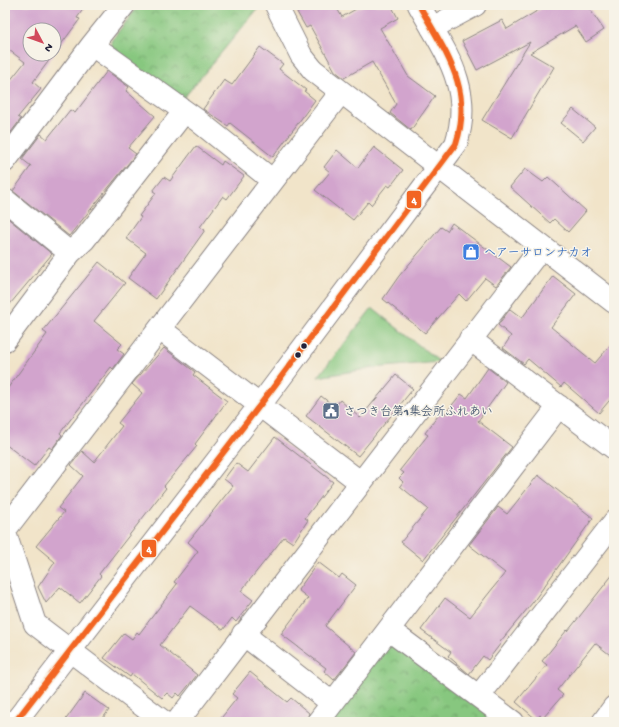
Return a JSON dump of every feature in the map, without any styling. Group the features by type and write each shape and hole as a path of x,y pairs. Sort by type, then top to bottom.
{"street":[{"path":"5,161 92,44 124,5"},
{"path":"276,5 306,63 341,92 614,302"},
{"path":"16,722 440,168 456,144 463,114 460,87 452,67 419,5"},
{"path":"432,28 475,5"},
{"path":"92,44 184,112 272,180"},
{"path":"164,722 35,624 5,532 272,180 341,92"},
{"path":"5,340 70,254 84,240 184,112"},
{"path":"5,200 70,254"},
{"path":"177,722 542,247"},
{"path":"160,328 360,482"},
{"path":"470,339 614,448"},
{"path":"318,722 559,406"},
{"path":"479,696 614,522"},
{"path":"389,630 513,722"},
{"path":"244,634 332,703"},
{"path":"603,722 614,707"}],"green space":[{"path":"139,5 261,5 182,100 112,49 111,41"},
{"path":"372,308 440,362 373,368 318,377"},
{"path":"386,643 396,644 500,722 327,722"}],"building":[{"path":"5,5 86,5 77,18 80,19 62,43 62,22 22,22 22,60 5,47"},
{"path":"293,5 335,5 342,17 363,5 391,5 398,18 380,28 408,76 435,96 411,130 390,113 396,104 372,62 344,78 335,71 310,26 306,28"},
{"path":"547,5 587,5 604,30 586,42 575,26 530,53 554,67 512,138 482,120 530,42 477,70 462,41 502,20 507,29"},
{"path":"260,47 283,64 279,69 306,90 304,91 315,100 273,157 230,123 228,126 203,109 224,80 232,85"},
{"path":"25,62 48,62 33,82 41,89 18,117 21,119 5,140 5,87"},
{"path":"107,71 129,87 126,91 155,116 128,148 136,154 69,236 13,191 31,166 22,159 41,134 47,139 70,110 75,113"},
{"path":"573,109 595,127 583,141 561,123"},
{"path":"196,146 221,165 223,161 244,176 227,199 223,196 200,227 205,230 156,299 128,278 146,253 126,238 141,217 139,216 156,193 153,191 164,177 170,181"},
{"path":"374,147 403,170 390,187 387,185 371,205 368,202 353,220 315,190 330,172 324,167 337,150 358,168"},
{"path":"525,169 543,182 548,177 586,211 568,232 554,219 550,223 510,187"},
{"path":"5,216 52,254 5,310"},
{"path":"452,223 511,267 496,286 485,278 466,301 459,294 425,333 383,299 399,276 441,227 447,231"},
{"path":"99,262 125,283 94,321 122,344 117,349 124,354 113,369 111,367 60,433 62,435 52,449 49,447 34,466 5,444 5,392 47,334 43,331"},
{"path":"553,276 576,294 551,327 595,363 614,341 614,395 599,413 564,383 561,387 528,359 524,364 503,348 511,336 498,325 510,309 522,318"},
{"path":"164,348 195,372 193,375 227,401 195,444 197,446 164,486 166,488 99,574 101,576 80,603 60,587 46,603 38,587 55,562 36,546 64,512 58,508 83,476 71,465 82,451 94,462 122,426 118,423 142,393 132,384"},
{"path":"488,368 506,382 478,421 512,447 423,560 401,542 428,509 400,486 403,482 399,478 404,473 400,470 428,435 425,433 441,412 444,415 461,394 467,398"},
{"name":"さつき台第1集会所ふれあい","path":"396,375 413,389 358,456 306,416 321,396 335,407 340,400 360,418"},
{"path":"275,437 333,482 305,518 308,520 293,543 284,537 241,591 253,600 236,622 232,618 223,630 190,606 160,645 197,675 180,696 177,693 173,698 167,693 162,698 132,674 130,677 104,658 124,633 132,639 137,632 139,634 177,584 174,582 198,551 188,542 233,486 224,479 236,463 248,472"},
{"path":"538,475 593,518 533,602 500,642 501,643 488,660 483,656 469,674 448,656 451,652 421,630 445,598 470,617 505,573 469,545 498,507 507,514"},
{"path":"318,562 339,578 342,574 356,585 325,626 356,652 334,680 324,671 326,668 281,634 308,598 298,590"},
{"path":"614,573 614,658 595,643 557,690 563,695 543,718 540,715 537,720 516,702 547,665 542,661"},
{"path":"250,672 287,702 291,698 309,713 306,722 218,722 237,698 232,694"},
{"path":"85,693 109,710 100,722 64,722"}],"transit line":[{"name":"4","path":"15,722 260,405 456,144 461,124 459,88 447,55 419,5"}],"place":[{"name":"ヘアーサロンナカオ","path":"471,252"},
{"name":"さつき台第1集会所ふれあい","path":"331,411"}]}
